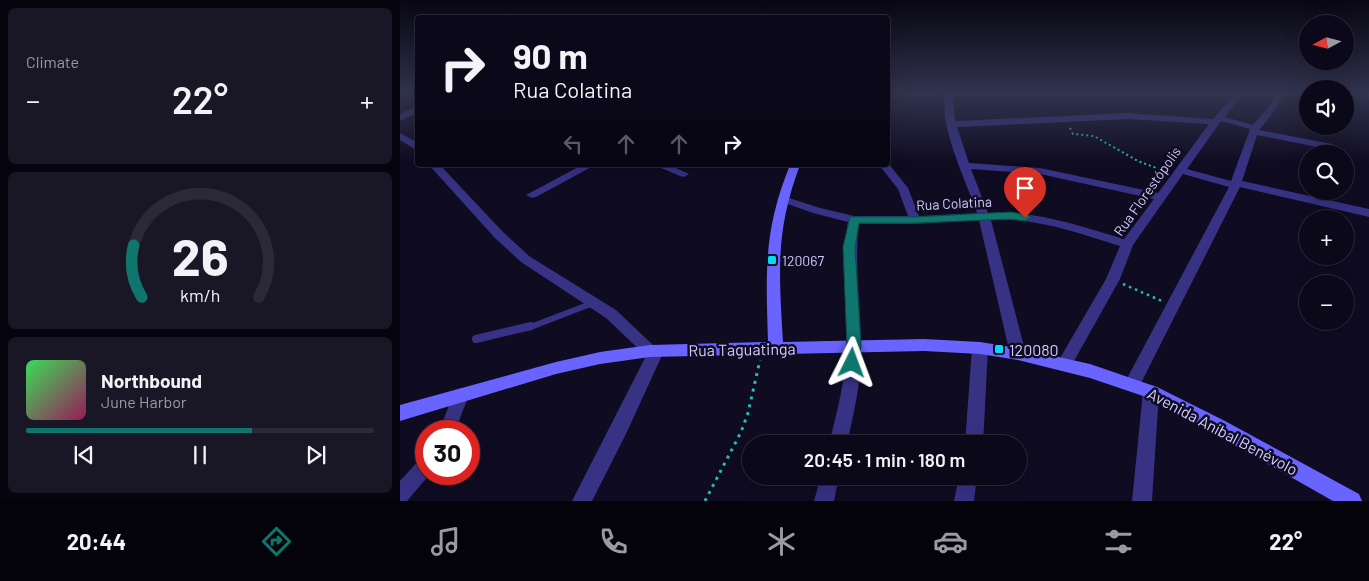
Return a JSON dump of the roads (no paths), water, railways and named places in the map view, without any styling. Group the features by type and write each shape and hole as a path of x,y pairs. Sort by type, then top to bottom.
{"street":[{"path":"950,117 984,217 1018,354"},
{"path":"951,124 1083,117"},
{"path":"1159,117 1217,120 1323,145"},
{"name":"Rua Florestópolis","path":"1064,364 1113,279 1127,244 1219,117"},
{"path":"1132,384 1232,193 1255,130 1265,117"},
{"path":"400,136 415,146"},
{"path":"966,166 1042,171 1160,197"},
{"path":"436,167 498,234 525,259 611,314 653,351 620,428 582,501"},
{"path":"532,194 586,167"},
{"path":"665,167 684,174"},
{"path":"769,349 775,235 783,199 794,167"},
{"path":"886,167 908,197 915,220"},
{"path":"1178,173 1369,213"},
{"name":"Rua Colatina","path":"783,199 817,211 854,220 915,220 1011,216 1053,222 1127,244"},
{"path":"840,435 846,411 854,347 849,247 854,220"},
{"name":"Rua Taguatinga","path":"400,413 565,366 600,358 653,351 924,344 980,348 1018,354 1090,371"},
{"path":"975,435 980,348"},
{"name":"Avenida Aníbal Benévolo","path":"1090,371 1152,392 1184,408 1328,494 1352,501"},
{"path":"1142,501 1152,392"},
{"path":"451,420 461,395"},
{"path":"401,493 415,478"},
{"path":"824,501 828,485"},
{"path":"964,501 967,485"}],"lane":[{"path":"476,339 524,329 593,303"}],"place":[{"name":"120067","path":"772,260"},
{"name":"120080","path":"999,349"}]}
